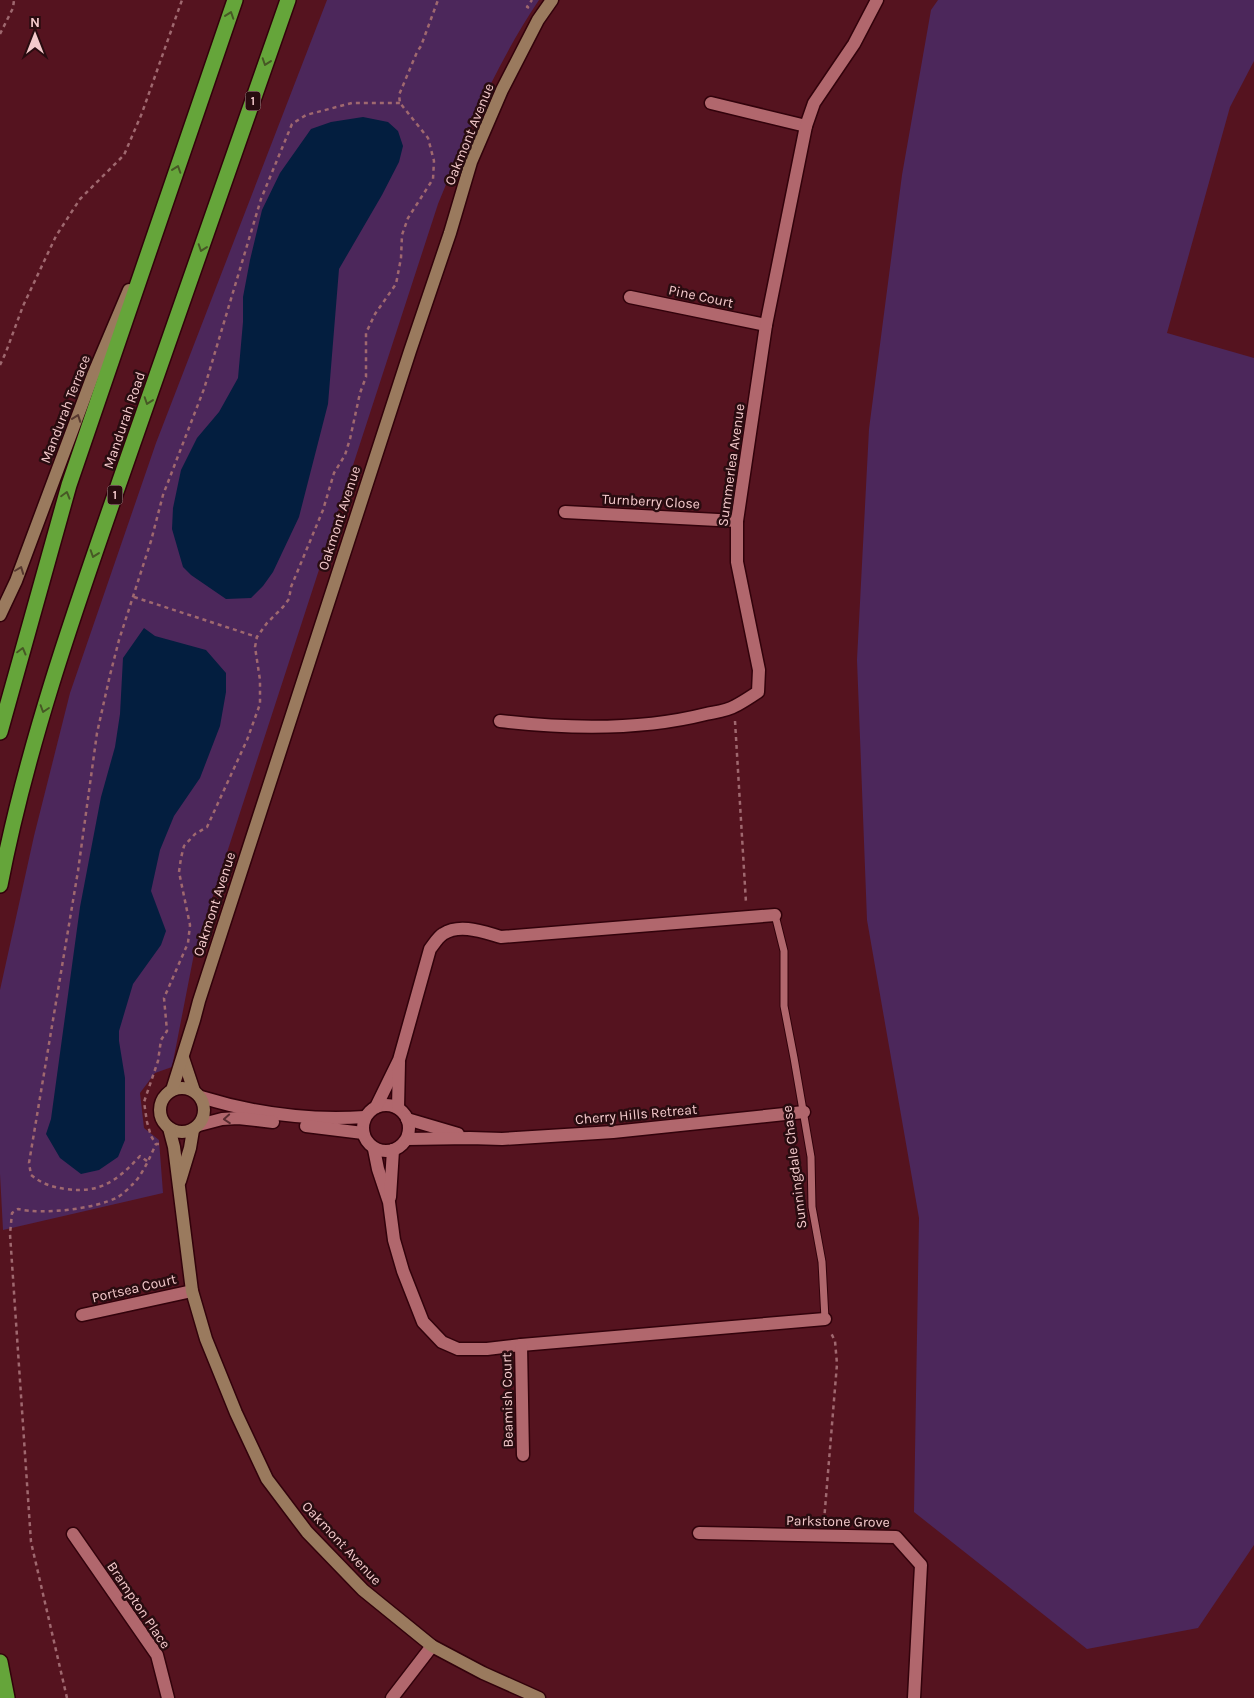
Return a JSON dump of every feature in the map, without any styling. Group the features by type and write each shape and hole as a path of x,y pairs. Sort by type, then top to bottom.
{"highway":[{"path":"0,732 69,485 235,0"},
{"name":"Mandurah Road","path":"0,885 21,791 40,720 82,588 288,0"},
{"path":"0,1662 7,1698"}],"street":[{"name":"Oakmont Avenue","path":"172,1090 202,991 410,350 450,233 471,162 502,90 538,20 552,0"},
{"name":"Summerlea Avenue","path":"500,721 546,726 637,725 682,720 734,707 758,692 759,670 737,562 737,521 766,325 806,126 814,103 854,44 878,0"},
{"path":"711,103 806,126"},
{"name":"Mandurah Terrace","path":"0,615 19,572 93,375 161,215"},
{"name":"Pine Court","path":"630,296 766,325"},
{"name":"Turnberry Close","path":"564,512 737,521"},
{"name":"Sunningdale Chase","path":"376,1107 399,1060 430,949 442,935 454,929 476,930 501,937 774,915"},
{"path":"183,1058 197,1094 204,1104 205,1112 203,1119 196,1127"},
{"name":"Sunningdale Chase","path":"398,1108 399,1060"},
{"path":"363,1133 238,1118 222,1119 181,1132 169,1128 161,1117 160,1108 165,1096 172,1090 183,1088 246,1109 299,1117 333,1119 365,1117"},
{"path":"387,1105 398,1108 407,1119 409,1129 407,1139 393,1150 384,1152 374,1149 367,1142 363,1133 362,1125 365,1117 376,1107 387,1105"},
{"name":"Cherry Hills Retreat","path":"407,1139 502,1139 613,1132 804,1112"},
{"name":"Cherry Hills Retreat","path":"407,1119 470,1138"},
{"name":"Oakmont Avenue","path":"179,1186 196,1127"},
{"name":"Oakmont Avenue","path":"169,1128 174,1147 192,1290 206,1339 232,1405 267,1479 307,1532 363,1590 432,1646 483,1674 539,1698"},
{"path":"374,1149 378,1169 389,1202 394,1240 403,1271 423,1322 442,1342 458,1350 487,1350 521,1344 825,1319"},
{"path":"389,1202 393,1150"},
{"name":"Portsea Court","path":"82,1315 192,1290"},
{"name":"Beamish Court","path":"521,1344 523,1455"},
{"name":"Parkstone Grove","path":"698,1533 896,1536 921,1565 914,1698"},
{"name":"Brampton Place","path":"73,1534 157,1655 168,1698"},
{"path":"392,1698 432,1646"}],"lane":[{"name":"Sunningdale Chase","path":"774,915 784,951 784,1006 811,1157 812,1207 822,1262 825,1319"}],"path":[{"path":"0,34 13,8 14,0"},
{"path":"0,365 23,306 56,236 80,199 124,156 142,113 182,0"},
{"path":"174,1147 156,1144 151,1136 147,1122 144,1102 158,1061 161,1040 167,1031 164,998 188,943 190,925 179,872 181,858 184,846 195,834 207,827 247,740 260,704 260,680 255,647 257,637 289,599 291,587 323,510 334,473 345,456 360,393 366,377 366,333 375,314 396,284 402,258 402,235 408,218 433,179 434,161 428,138 400,102 399,95 421,46 438,0"},
{"path":"147,1161 140,1156 128,1170 116,1179 102,1187 79,1191 50,1186 38,1181 31,1175 29,1163 78,871 97,733 119,640 134,597 164,495 204,388 261,199 292,124 306,115 352,103 400,102"},
{"path":"134,597 257,637"},
{"path":"734,707 746,917"},
{"path":"67,1698 31,1542 10,1234 12,1213 18,1209 30,1212 44,1212 78,1208 118,1196 134,1183 156,1144"},
{"path":"823,1535 837,1364 834,1341 825,1319"}],"shaded area":[{"path":"327,0 539,0 496,74 471,125 438,204 194,954 172,1067 155,1073 140,1093 144,1128 159,1140 163,1193 3,1230 0,1174 0,990 34,836 70,693 156,443"},
{"path":"938,0 1254,0 1254,61 1230,107 1167,333 1254,358 1254,1545 1198,1628 1087,1649 914,1512 919,1218 867,920 857,660 869,429 902,175 931,10"}],"water":[{"path":"363,117 388,122 398,131 403,146 399,162 382,195 339,269 328,404 299,517 273,572 263,586 251,598 226,599 191,575 183,567 172,529 173,508 181,470 197,438 219,412 238,378 243,322 243,297 250,260 262,210 280,173 311,129 331,122"},
{"path":"144,628 155,636 206,650 226,673 226,692 220,726 200,778 174,816 160,850 151,891 166,931 161,945 133,984 119,1031 125,1078 125,1140 118,1157 99,1170 81,1174 60,1158 46,1134 51,1119 80,907 101,797 115,747 120,714 123,658"}]}
